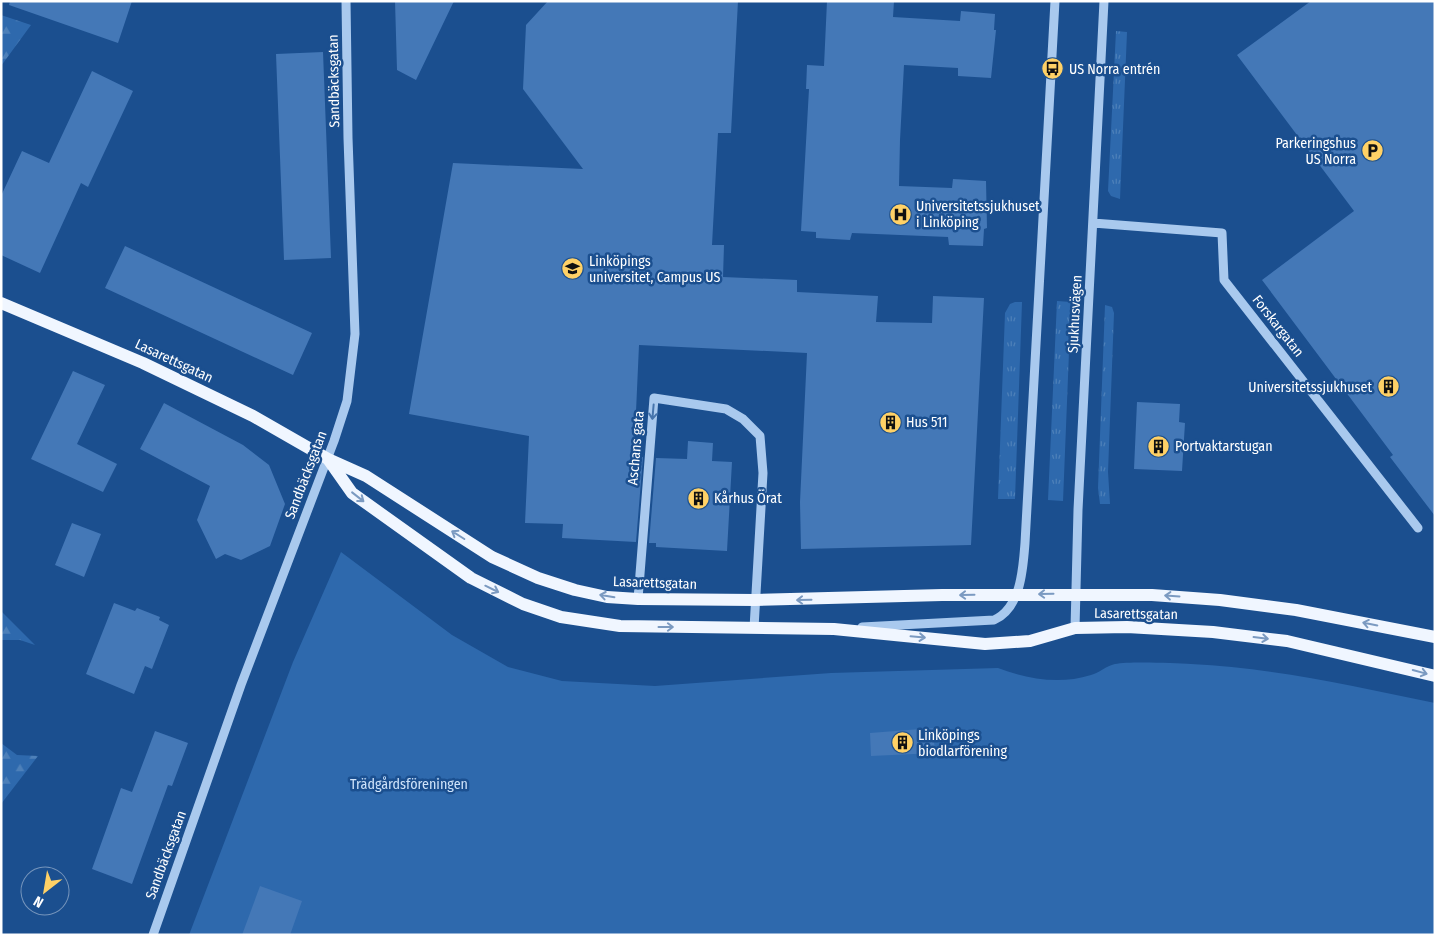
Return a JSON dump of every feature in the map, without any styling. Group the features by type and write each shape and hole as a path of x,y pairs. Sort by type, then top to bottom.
{"main road":[{"name":"Lasarettsgatan","path":"1,303 69,330 268,424 328,459 366,476 492,557 538,578 607,597 755,600 1076,594 1152,595 1220,600 1296,610 1435,636"},
{"name":"Lasarettsgatan","path":"328,459 352,492 471,578 523,604 561,617 620,626 834,629 985,644 1030,641 1075,628 1127,627 1213,632 1277,640 1435,676"}],"street":[{"name":"Sandbäcksgatan","path":"153,935 241,685 328,459 347,401 356,334 346,1"},
{"path":"1015,595 1023,568 1025,543 1055,1"},
{"name":"Sjukhusvägen","path":"1075,628 1078,510 1104,1"},
{"name":"Forskargatan","path":"1092,222 1222,233 1224,280 1418,528"},
{"name":"Aschans gata","path":"638,599 654,398 726,409 743,419 760,436 764,473 754,628"},
{"name":"Lasarettsgatan","path":"834,629 994,620 1004,616 1013,604 1015,595"}],"green space":[{"path":"1,15 31,25 1,66"},
{"path":"1116,31 1127,32 1120,199 1111,196 1108,191"},
{"path":"1057,301 1071,302 1063,501 1048,500"},
{"path":"1022,302 1015,499 998,499 1005,313 1010,304"},
{"path":"1105,305 1112,307 1114,313 1108,472 1110,504 1100,504 1098,488"},
{"name":"Trädgårdsföreningen","path":"341,552 452,635 508,667 562,681 655,686 831,673 998,668 1032,678 1067,680 1097,673 1115,664 1164,663 1253,669 1344,684 1435,703 1435,935 189,935 293,662"},
{"path":"1,611 35,645 20,640 1,640"},
{"path":"1,743 17,755 38,756 1,804"}],"building":[{"path":"10,1 132,1 118,43 9,5"},
{"path":"395,1 454,1 416,80 397,70"},
{"name":"Linköpings universitet, Campus US","path":"548,1 738,1 731,133 718,133 712,245 724,245 723,277 797,280 797,292 878,296 876,322 932,323 933,296 984,298 971,545 801,549 800,502 807,353 639,345 634,456 643,457 636,542 562,538 563,524 525,523 529,436 409,414 453,163 583,169 523,89 526,25"},
{"path":"827,1 894,1 893,17 960,21 961,11 995,14 994,30 996,30 991,78 958,76 958,68 904,65 900,140 899,186 952,188 953,179 986,181 987,228 984,229 983,246 949,245 948,237 852,233 850,240 816,238 816,232 801,231 809,89 806,89 807,65 824,66"},
{"path":"1311,1 1435,1 1435,516 1390,457 1393,455 1262,280 1354,211 1237,55"},
{"path":"323,52 331,258 284,260 276,54"},
{"path":"92,71 133,91 88,187 81,183 40,273 1,255 1,196 22,151 49,163"},
{"path":"125,246 312,333 293,375 105,288"},
{"path":"73,371 105,385 77,444 117,464 103,492 31,459"},
{"name":"Portvaktarstugan","path":"1137,402 1180,404 1179,422 1185,423 1182,471 1134,469"},
{"path":"164,403 243,445 269,465 285,504 270,546 241,560 225,554 216,559 197,520 210,486 140,449"},
{"name":"Kårhus Örat","path":"688,441 713,443 712,461 732,462 727,551 656,547 656,543 649,543 656,458 687,459"},
{"path":"72,523 101,534 84,577 55,565"},
{"path":"114,603 135,611 137,608 160,617 159,620 169,625 152,669 145,666 134,694 86,674"},
{"name":"Linköpings biodlarförening","path":"933,728 935,753 871,756 870,733"},
{"path":"155,731 188,743 172,786 168,785 132,884 92,869 121,788 132,792"},
{"path":"260,886 302,901 290,935 242,935"}],"place":[{"name":"US Norra entrén","path":"1053,69"},
{"name":"Parkeringshus US Norra","path":"1372,151"},
{"name":"Universitetssjukhuset i Linköping","path":"900,214"},
{"name":"Linköpings universitet, Campus US","path":"573,269"},
{"name":"Universitetssjukhuset","path":"1388,387"},
{"name":"Hus 511","path":"890,422"},
{"name":"Portvaktarstugan","path":"1159,446"},
{"name":"Kårhus Örat","path":"698,498"},
{"name":"Linköpings biodlarförening","path":"902,743"}]}
